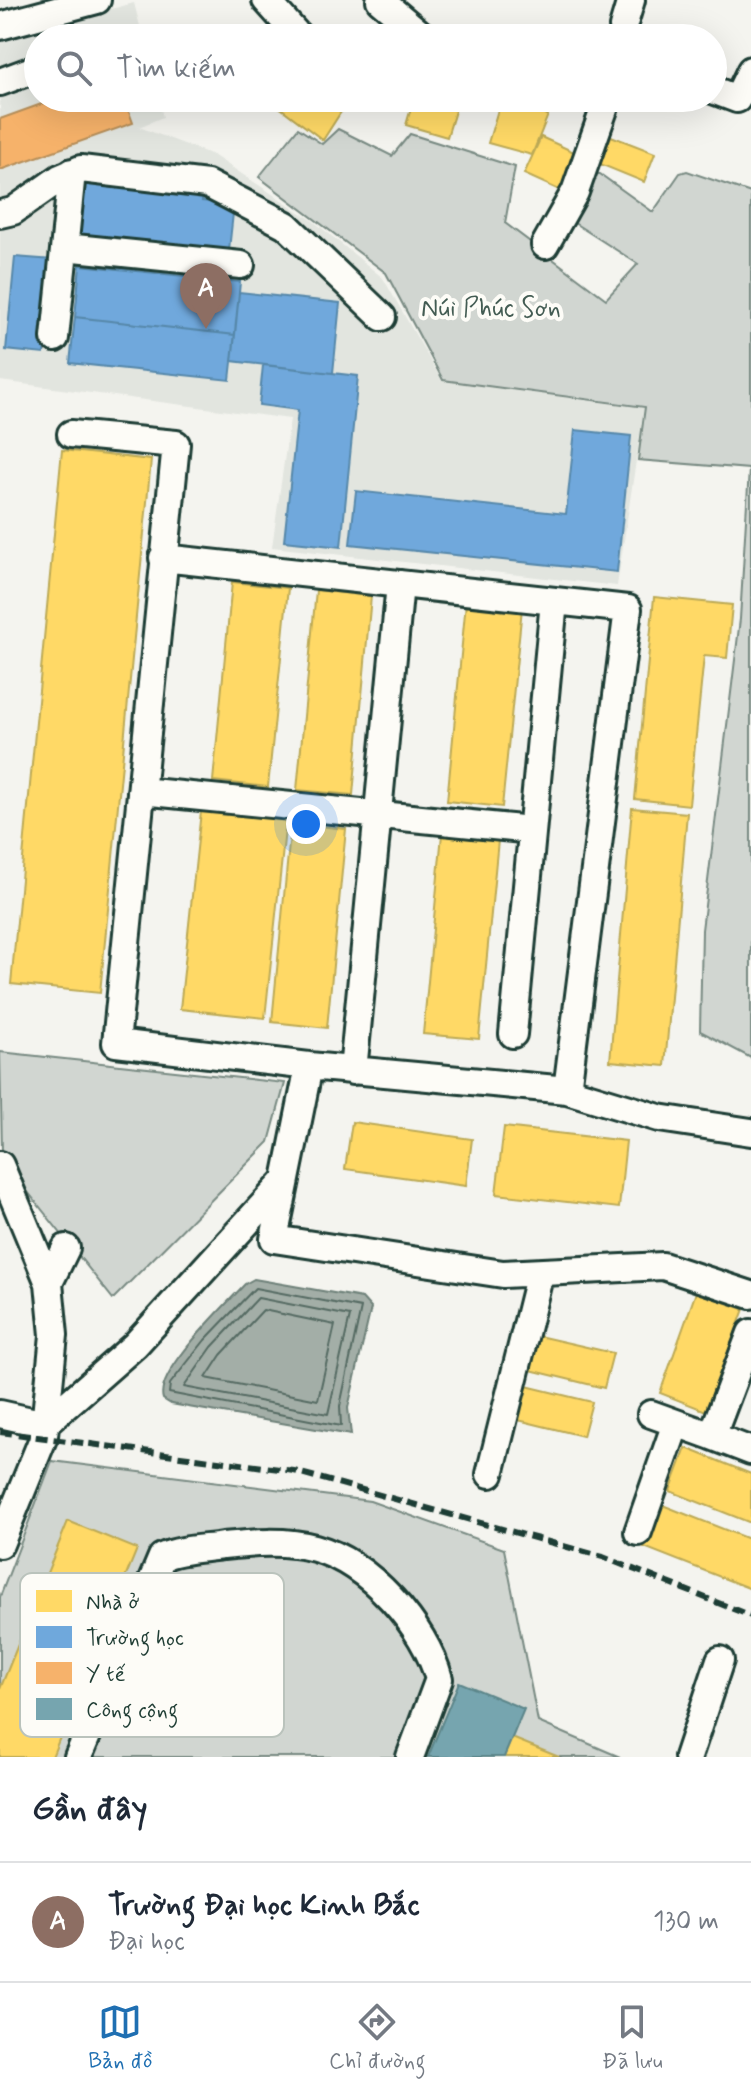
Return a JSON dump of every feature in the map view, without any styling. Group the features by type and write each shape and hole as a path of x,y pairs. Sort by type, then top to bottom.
{"street":[{"path":"0,13 15,0"},
{"path":"0,26 97,0"},
{"path":"266,0 287,24"},
{"path":"380,0 408,24"},
{"path":"624,24 631,0"},
{"path":"727,95 737,99 751,70"},
{"path":"0,82 24,73"},
{"path":"545,245 575,192 603,112"},
{"path":"0,214 13,211 72,172 96,170 177,179 221,190 286,225 382,317"},
{"path":"55,338 72,172"},
{"path":"65,247 241,265"},
{"path":"71,434 176,444 116,1043 353,1071 567,1090 659,1118 751,1132"},
{"path":"163,558 628,609 567,1090"},
{"path":"353,1071 400,584"},
{"path":"513,1034 554,601"},
{"path":"141,791 532,830"},
{"path":"309,1066 274,1239 503,1274 663,1266 751,1295"},
{"path":"0,1165 5,1190 49,1283 54,1352 44,1436 0,1544"},
{"path":"45,1424 135,1345 287,1178"},
{"path":"49,1283 66,1248"},
{"path":"490,1474 540,1273"},
{"path":"712,1436 751,1333"},
{"path":"0,1414 45,1424"},
{"path":"651,1414 751,1451"},
{"path":"638,1532 676,1423"},
{"path":"155,1573 162,1557 194,1550 276,1542 313,1548 350,1564 386,1596 424,1645 439,1679 410,1757"},
{"path":"688,1757 720,1660"},
{"path":"78,1757 86,1737"}],"shaded area":[{"path":"134,3 139,24 54,24"},
{"path":"24,32 24,112 162,112 163,117 139,127 213,155 312,220 383,278 442,381 644,408 617,586 272,547 290,419 0,381 0,38"}],"green space":[{"name":"Núi Phúc Sơn","path":"298,128 322,144 338,129 392,156 410,134 515,167 505,223 606,299 638,264 571,221 593,174 600,174 653,212 680,173 687,171 751,193 751,1058 700,1031 702,930 740,619 749,469 638,460 645,407 443,380 386,273 259,177"},
{"path":"0,1052 285,1083 269,1142 113,1299 16,1177 2,1152"},
{"path":"52,1461 370,1501 504,1549 538,1722 620,1757 0,1757 0,1597"}],"water":[{"path":"254,1279 362,1298 371,1308 348,1408 351,1435 171,1404 163,1399 163,1387 180,1357 223,1307"}],"building: Nhà ở":[{"path":"286,112 341,112 323,140"},
{"path":"410,112 455,112 447,137 406,125"},
{"path":"497,112 548,115 532,155 488,143"},
{"path":"611,136 655,153 644,182 600,164"},
{"path":"541,137 585,157 568,194 524,174"},
{"path":"62,450 151,460 100,993 11,984"},
{"path":"232,582 288,588 268,787 213,781"},
{"path":"316,590 371,596 353,795 297,790"},
{"path":"654,597 732,605 727,658 704,656 689,805 635,799"},
{"path":"466,602 522,608 502,807 447,801"},
{"path":"632,808 687,813 665,1066 610,1061"},
{"path":"201,811 286,820 265,1018 180,1009"},
{"path":"291,823 346,829 327,1028 272,1022"},
{"path":"442,834 498,840 479,1039 423,1034"},
{"path":"352,1122 472,1139 466,1186 345,1169"},
{"path":"504,1127 626,1141 619,1208 496,1194"},
{"path":"696,1292 744,1309 706,1411 660,1393"},
{"path":"534,1335 613,1353 604,1388 526,1369"},
{"path":"526,1386 592,1402 583,1436 518,1420"},
{"path":"686,1448 751,1474 751,1523 670,1491"},
{"path":"660,1504 751,1540 751,1589 644,1547"},
{"path":"68,1521 137,1549 127,1573 47,1573"},
{"path":"20,1640 20,1737 60,1737 52,1757 0,1757 0,1689"},
{"path":"512,1738 559,1757 504,1757"}],"building: Trường học":[{"path":"86,174 204,187 202,201 234,204 229,250 80,234"},
{"path":"15,257 53,260 44,354 6,350"},
{"path":"80,265 240,282 235,335 75,317"},
{"path":"239,292 340,303 333,373 232,361"},
{"path":"75,317 235,335 230,380 70,363"},
{"path":"263,365 358,376 341,547 284,541 298,410 259,405"},
{"path":"575,430 631,436 617,572 350,544 356,491 566,514"}],"building: Y tế":[{"path":"24,110 129,112 133,123 0,170 0,119"}],"building: Công cộng":[{"path":"459,1682 524,1709 504,1757 428,1757"}],"railway":[{"path":"0,1432 294,1471 603,1557 751,1616"}],"place":[{"name":"Trường Đại học Kinh Bắc","path":"206,329"}]}
